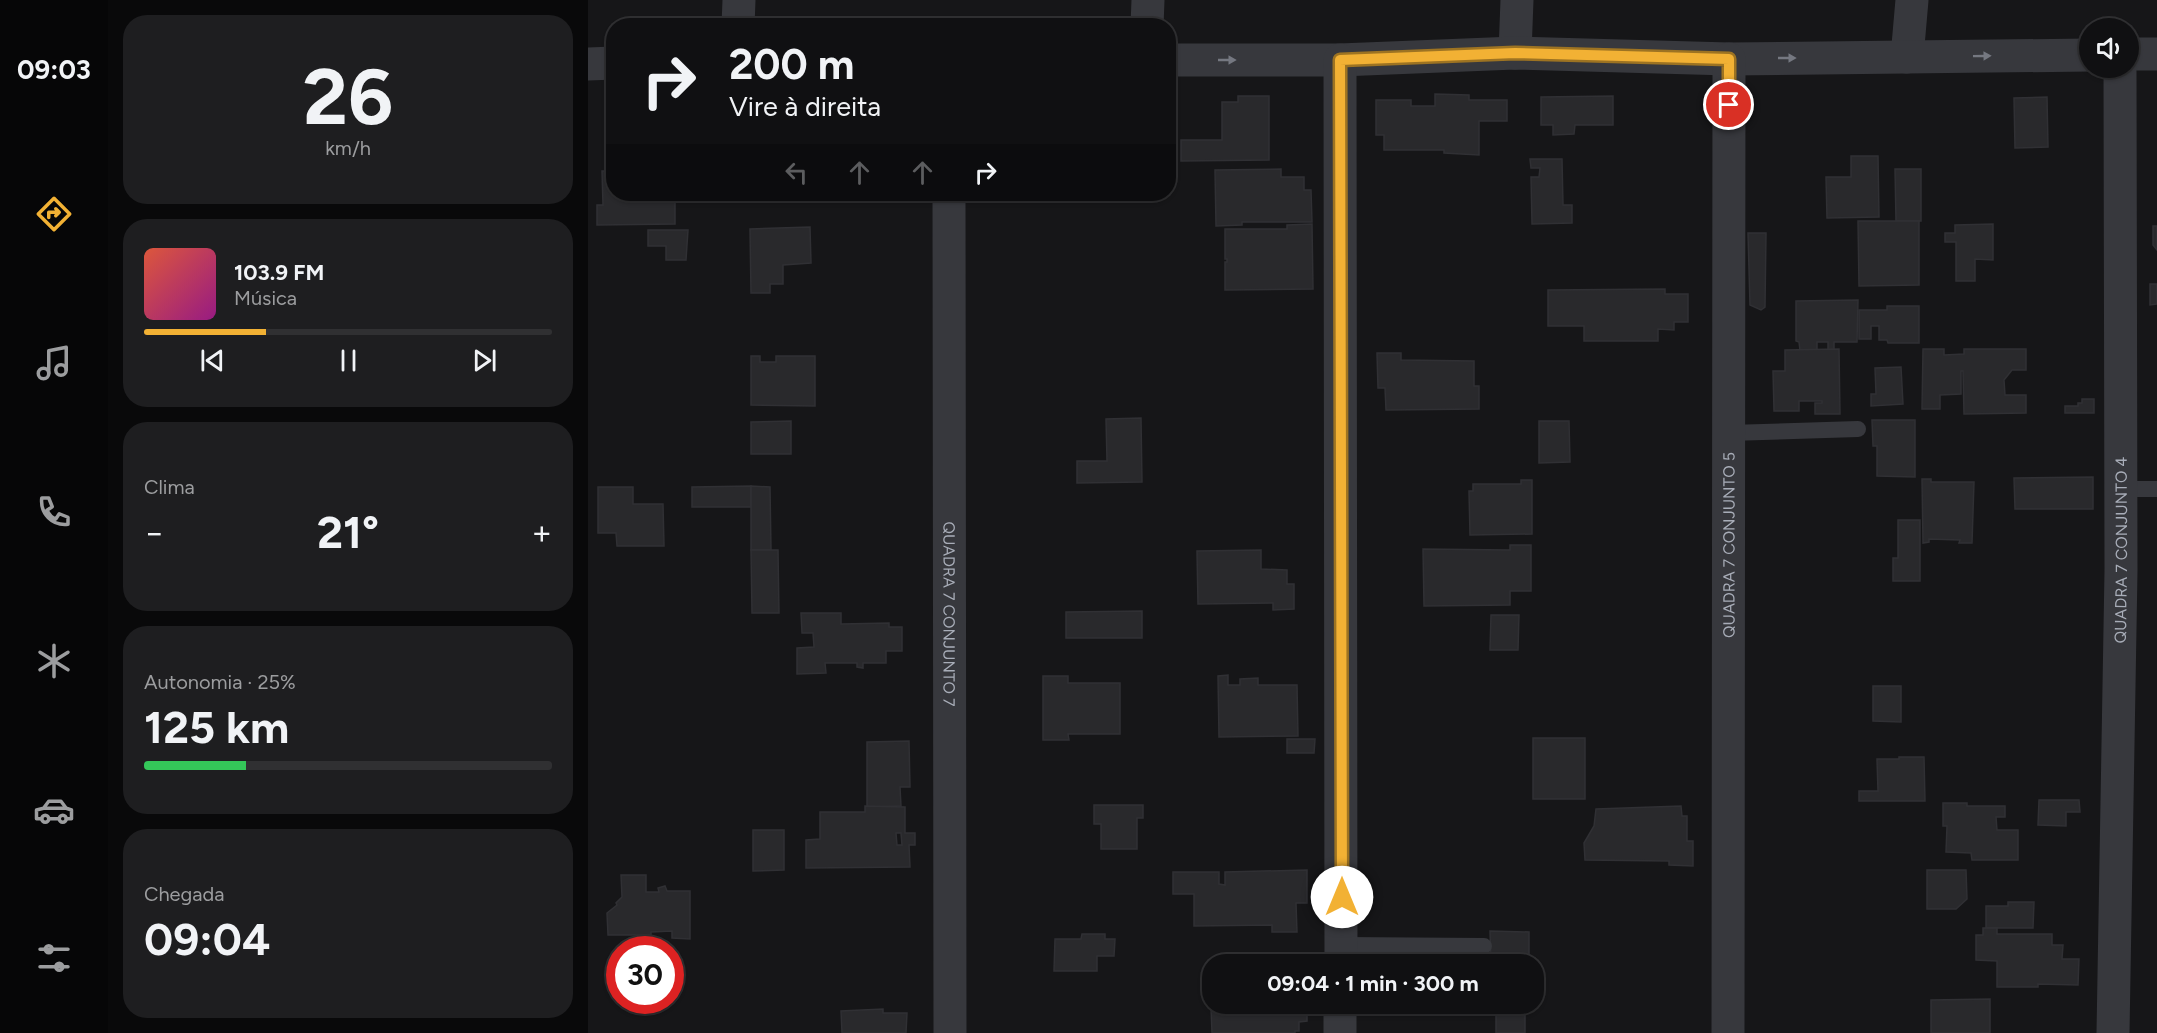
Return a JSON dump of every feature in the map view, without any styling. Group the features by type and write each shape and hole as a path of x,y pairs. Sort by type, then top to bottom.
{"street":[{"path":"738,18 739,0"},
{"path":"1147,18 1148,0"},
{"path":"1515,53 1517,0"},
{"path":"1907,57 1912,0"},
{"path":"1176,60 1340,60 1515,53 1729,59 2079,55"},
{"path":"2139,54 2157,54"},
{"name":"QUADRA 7 CONJUNTO 5","path":"1728,1033 1729,59"},
{"path":"1340,60 1342,954"},
{"path":"588,64 606,63"},
{"name":"QUADRA 7 CONJUNTO 4","path":"2113,1033 2121,489 2120,78"},
{"name":"QUADRA 7 CONJUNTO 7","path":"949,201 950,1033"},
{"path":"1340,1014 1340,1033"}],"lane":[{"path":"1729,433 1858,429"},
{"path":"2121,489 2157,489"},
{"path":"1358,954 1484,946"}],"building":[{"path":"1435,94 1469,95 1469,100 1507,100 1507,121 1479,121 1479,155 1444,153 1444,150 1384,150 1384,135 1376,135 1376,100 1411,100 1411,106 1435,106"},
{"path":"1238,96 1269,96 1269,160 1181,161 1181,140 1222,140 1222,102 1238,102"},
{"path":"1613,96 1613,125 1575,125 1574,134 1553,135 1553,125 1541,125 1541,97"},
{"path":"2047,97 2048,147 2015,148 2014,98"},
{"path":"1851,156 1878,156 1879,217 1827,218 1826,177 1851,177"},
{"path":"1530,159 1562,159 1563,205 1572,205 1572,223 1532,224 1531,177 1539,177 1540,168 1531,168"},
{"path":"1281,169 1281,177 1304,177 1304,190 1311,190 1312,222 1242,222 1242,225 1216,226 1215,170"},
{"path":"1895,169 1921,169 1921,221 1896,221"},
{"path":"602,171 606,171 606,201 675,201 675,224 597,225 597,205 603,205"},
{"path":"1858,221 1919,221 1919,285 1859,286"},
{"path":"1312,224 1313,289 1225,290 1225,262 1227,259 1225,259 1225,229 1287,229 1287,225"},
{"path":"1993,224 1993,260 1975,259 1975,281 1956,281 1956,242 1945,242 1945,233 1955,233 1955,225"},
{"path":"2153,226 2157,226 2157,250 2153,245"},
{"path":"810,227 811,263 783,265 783,284 770,284 770,293 751,293 750,229"},
{"path":"648,230 688,230 686,260 666,260 666,246 648,246"},
{"path":"1748,233 1766,233 1765,307 1761,310 1750,305"},
{"path":"2150,284 2157,284 2157,304 2150,305"},
{"path":"1665,289 1665,294 1688,294 1688,322 1674,322 1674,330 1658,329 1658,341 1584,341 1584,326 1548,326 1548,290"},
{"path":"1858,300 1857,342 1834,342 1834,350 1828,350 1828,342 1817,342 1817,350 1800,350 1799,342 1796,341 1796,301"},
{"path":"1887,306 1919,306 1919,343 1888,343 1887,340 1879,340 1879,326 1871,326 1871,339 1859,339 1859,310 1887,310"},
{"path":"1839,349 1840,414 1815,414 1815,403 1822,403 1822,401 1799,401 1799,411 1774,411 1773,371 1785,371 1785,350"},
{"path":"1923,349 1944,349 1944,355 1964,354 1964,349 2026,349 2026,370 2012,370 2004,380 2005,395 2026,395 2026,413 1964,414 1963,371 1961,371 1961,394 1940,395 1940,409 1922,409"},
{"path":"1377,353 1401,353 1401,360 1474,361 1474,386 1479,386 1479,409 1386,410 1385,388 1378,388"},
{"path":"751,356 760,356 760,362 776,362 776,356 815,356 815,406 751,405"},
{"path":"1901,367 1903,404 1871,406 1871,394 1876,394 1875,368"},
{"path":"2082,399 2094,399 2094,413 2065,413 2065,406 2078,406 2078,403 2082,403"},
{"path":"1141,418 1142,482 1077,483 1077,461 1107,461 1106,419"},
{"path":"1872,420 1915,420 1915,477 1877,476 1877,446 1873,446"},
{"path":"791,421 791,454 751,454 751,422"},
{"path":"1539,421 1569,421 1570,462 1539,463"},
{"path":"2093,477 2093,509 2015,509 2014,478"},
{"path":"1922,479 1931,479 1931,482 1974,482 1972,543 1959,543 1960,540 1929,539 1929,542 1923,543"},
{"path":"1521,480 1532,480 1532,534 1470,535 1469,491 1473,491 1473,484 1521,484"},
{"path":"751,486 751,507 692,507 692,487"},
{"path":"751,486 770,487 771,550 751,550"},
{"path":"598,487 633,487 633,504 663,504 664,546 617,546 616,533 598,533"},
{"path":"1898,520 1920,520 1920,581 1893,581 1893,558 1898,558"},
{"path":"1510,545 1531,545 1531,591 1510,591 1510,605 1424,606 1423,549 1510,550"},
{"path":"751,550 778,550 779,613 752,613"},
{"path":"1261,550 1261,569 1287,570 1287,584 1294,584 1294,609 1273,610 1273,603 1198,604 1197,551"},
{"path":"1142,611 1142,638 1066,638 1066,612"},
{"path":"801,613 841,613 841,624 889,623 889,627 902,627 902,651 886,651 886,663 863,663 863,668 857,667 857,663 825,663 826,673 797,674 797,648 814,647 813,633 802,633"},
{"path":"1491,615 1519,615 1518,650 1490,650"},
{"path":"1228,675 1228,685 1240,685 1240,679 1258,678 1258,685 1297,685 1298,736 1219,737 1218,676"},
{"path":"1043,676 1068,676 1068,683 1120,683 1120,734 1068,734 1069,740 1043,740"},
{"path":"1873,686 1901,686 1901,722 1873,721"},
{"path":"1533,738 1585,738 1585,799 1533,799"},
{"path":"1287,739 1315,739 1314,753 1287,753"},
{"path":"909,741 910,787 900,787 901,806 867,807 867,742"},
{"path":"1899,757 1924,757 1925,801 1859,801 1859,791 1878,791 1877,759 1899,759"},
{"path":"2039,800 2079,800 2080,812 2066,812 2066,826 2038,825"},
{"path":"1943,803 1967,803 1967,806 2005,806 2005,817 1996,817 1997,830 2018,830 2018,860 1972,860 1971,853 1946,852 1947,826 1943,826"},
{"path":"1094,805 1143,805 1143,818 1137,818 1137,849 1101,849 1101,824 1094,824"},
{"path":"865,806 905,807 905,833 915,833 915,845 909,845 910,867 806,868 806,840 820,839 820,812 865,812","holes":["896,833 901,833 902,845 897,845"]},
{"path":"1681,806 1682,816 1687,816 1687,841 1693,841 1693,866 1669,865 1669,861 1585,860 1584,843 1594,826 1596,809"},
{"path":"753,830 784,830 784,870 753,871"},
{"path":"1307,870 1307,903 1296,903 1297,932 1272,932 1272,925 1194,926 1194,894 1173,894 1173,872 1219,872 1219,884 1225,885 1225,872"},
{"path":"1927,870 1966,870 1967,899 1956,909 1927,909"},
{"path":"621,875 646,875 646,892 659,892 658,888 665,886 667,891 690,891 690,939 684,939 684,936 672,936 672,931 651,932 651,935 608,935 607,913 617,905 616,903 622,897"},
{"path":"2008,902 2034,902 2033,928 1986,928 1986,906 2008,906"},
{"path":"1983,928 1997,928 1997,934 2052,934 2052,945 2063,945 2062,959 2079,959 2078,985 2038,984 2038,987 1997,987 1997,961 1976,960 1976,935 1983,935"},
{"path":"1490,931 1529,932 1529,954 1491,954"},
{"path":"1082,934 1105,934 1105,939 1115,939 1114,956 1097,956 1097,971 1054,971 1055,939 1081,939"},
{"path":"1990,999 1990,1033 1931,1033 1931,1000"},
{"path":"883,1009 883,1013 907,1013 906,1033 842,1033 841,1011"},
{"path":"1211,1014 1307,1014 1307,1021 1299,1022 1299,1031 1295,1033 1212,1033"},
{"path":"1496,1014 1525,1014 1525,1033 1496,1033"}],"route":[{"path":"1342,897 1340,60 1515,53 1729,59 1729,105"}]}
